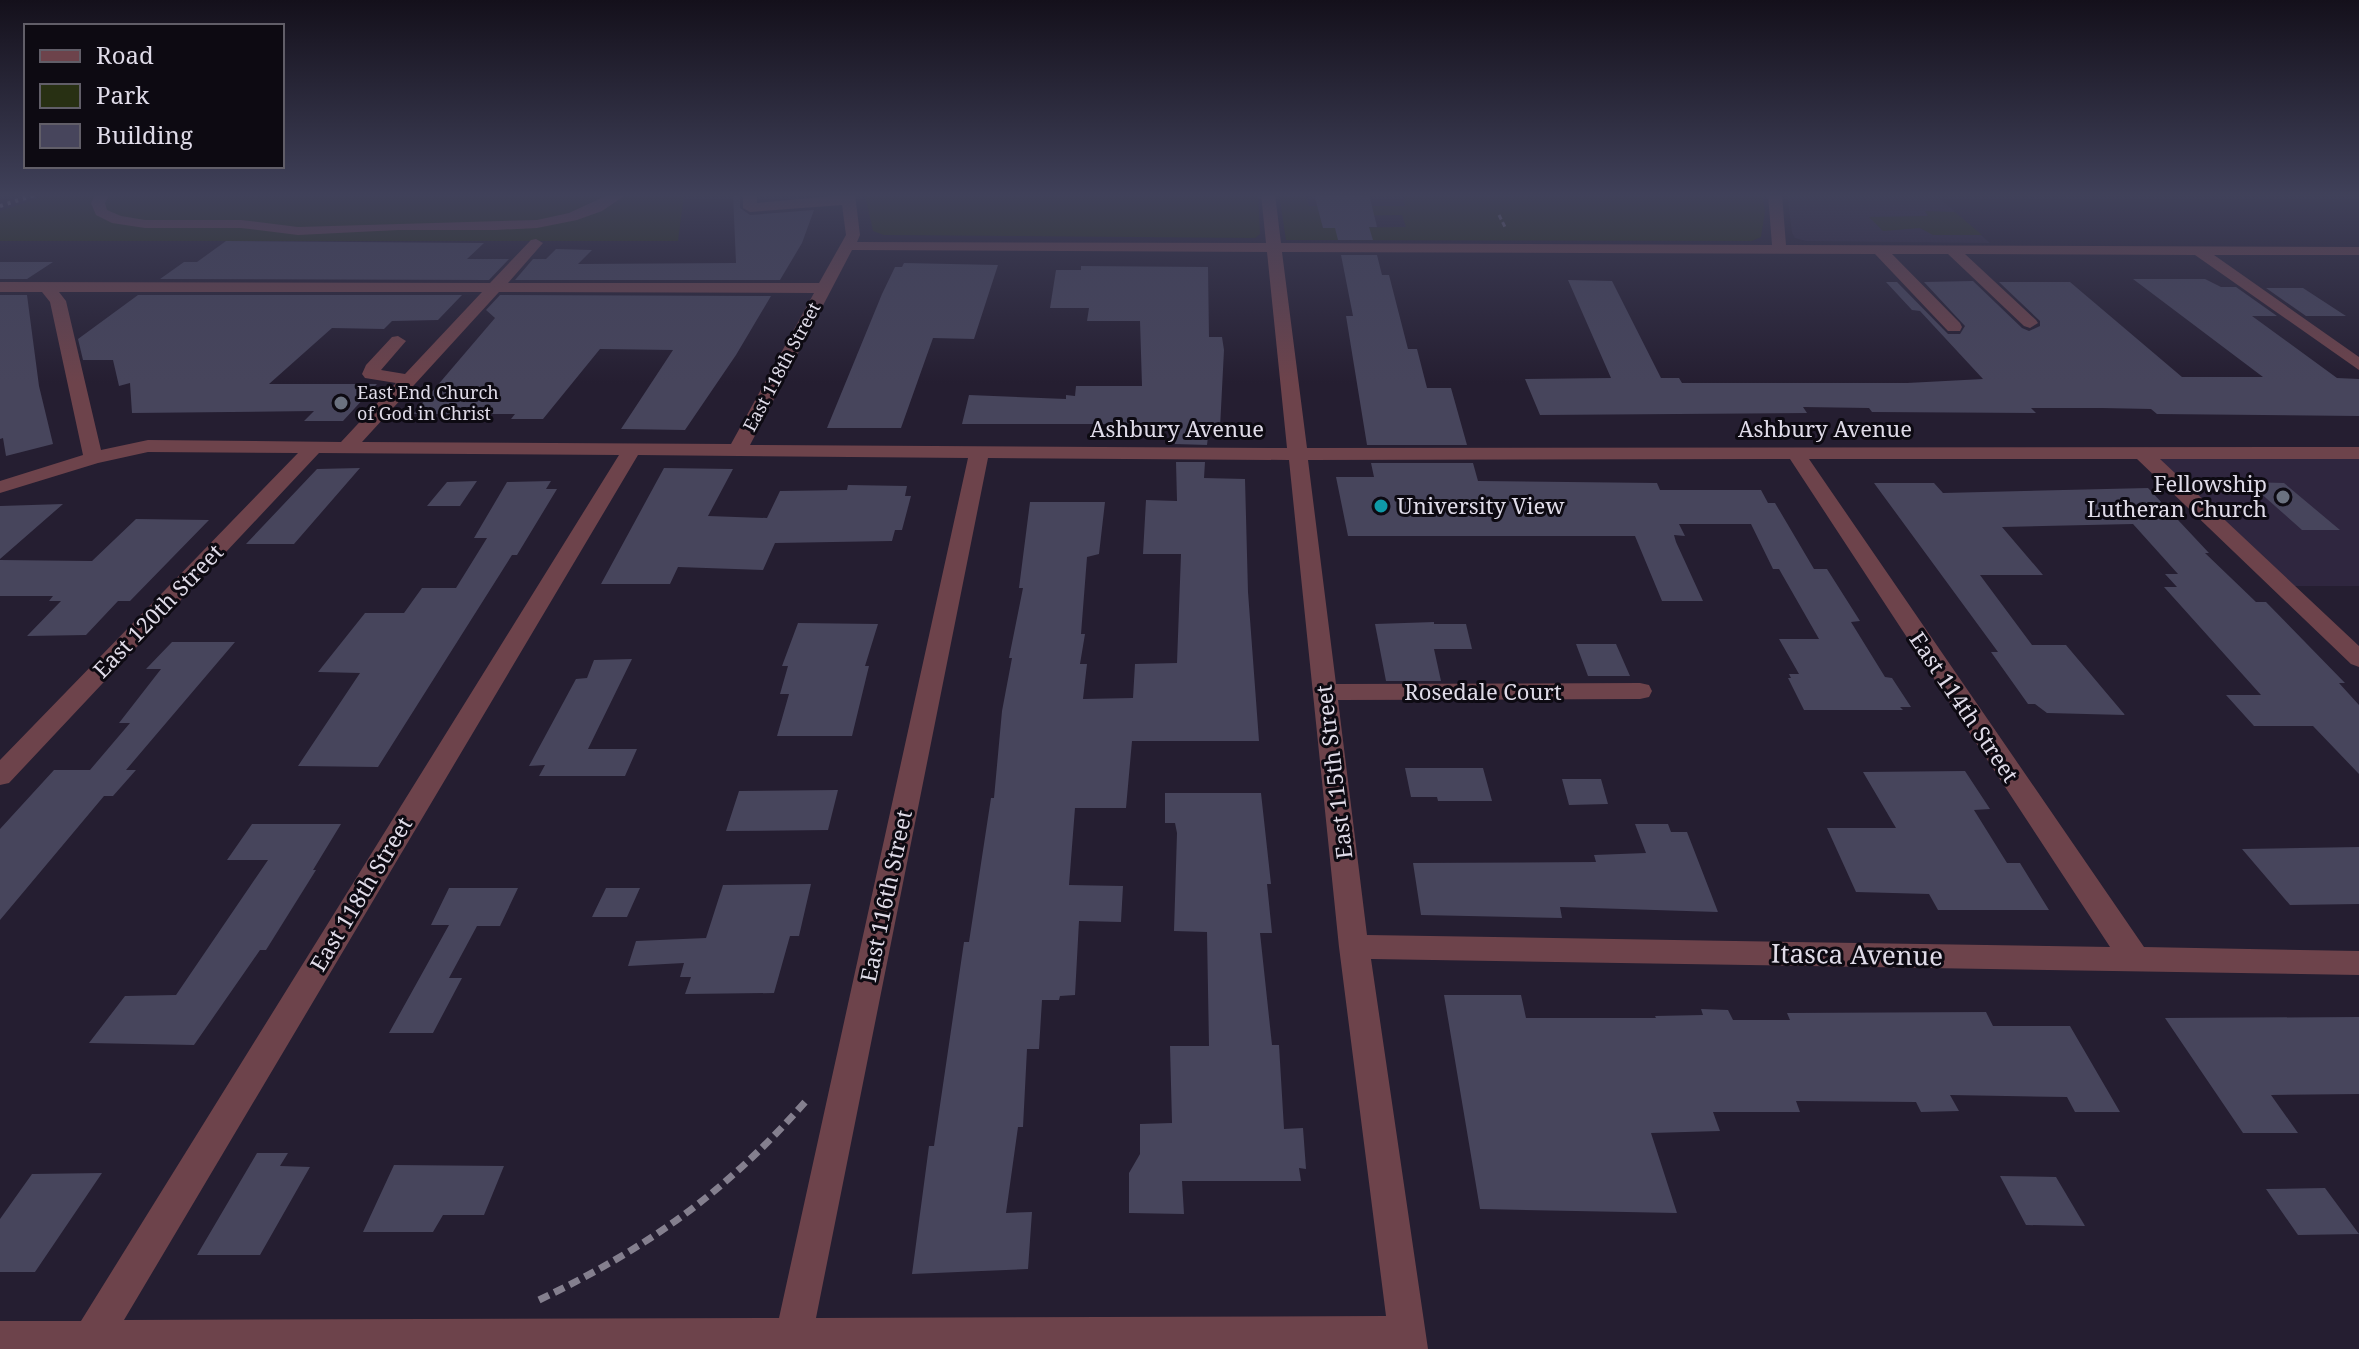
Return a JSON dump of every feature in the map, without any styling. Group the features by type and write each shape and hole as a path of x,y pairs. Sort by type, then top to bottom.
{"street":[{"path":"347,447 523,257"},
{"name":"East 118th Street","path":"738,450 841,257"},
{"name":"East 115th Street","path":"1274,257 1354,947 1408,1342"},
{"path":"1887,257 1954,327"},
{"path":"1959,257 2030,323"},
{"path":"2207,257 2359,365"},
{"path":"0,287 824,288"},
{"path":"46,287 58,301 93,458"},
{"path":"398,341 371,374 409,380"},
{"name":"Ashbury Avenue","path":"0,487 93,458 148,446 979,453 2359,453"},
{"name":"East 120th Street","path":"0,776 315,446"},
{"name":"East 118th Street","path":"91,1339 632,449"},
{"path":"2141,452 2359,659"},
{"name":"East 116th Street","path":"793,1339 979,453"},
{"name":"East 114th Street","path":"1795,453 2135,959"},
{"name":"Rosedale Court","path":"1325,692 1640,691"},
{"name":"Itasca Avenue","path":"1354,947 2359,963"},
{"path":"0,1340 1408,1342"}],"path":[{"path":"539,1300 631,1255 693,1213 771,1141 806,1101"}],"shaded area":[{"path":"2141,452 2359,453 2359,586 2282,586"}],"building":[{"path":"204,257 509,259 489,280 160,279 184,262 197,262"},
{"path":"548,257 585,257 578,264 736,263 736,257 794,257 780,280 515,280 533,259"},
{"path":"1341,257 1377,257 1382,275 1389,275 1408,349 1417,349 1427,388 1451,388 1467,445 1367,445 1346,316 1353,316"},
{"path":"0,262 53,262 27,279 0,279"},
{"path":"904,263 998,265 974,339 933,338 901,428 827,428 882,294 895,267 902,267"},
{"path":"1081,266 1208,267 1209,337 1222,337 1224,350 1220,428 1209,428 1207,445 1175,444 1175,428 1142,428 1142,424 962,424 969,395 1066,399 1066,395 1075,396 1076,386 1142,386 1140,321 1087,321 1089,308 1050,308 1056,270 1081,270"},
{"path":"2133,279 2205,279 2221,287 2236,287 2277,316 2252,316 2337,378 2359,379 2359,416 2157,414 2151,409 2102,408 2031,408 2036,413 1872,412 1869,408 1803,407 1807,413 1540,415 1525,379 1611,378 1568,280 1612,281 1661,378 1679,378 1682,383 1907,383 1983,379 1920,311 1912,310 1886,282 1897,282 1948,334 1960,334 1965,326 1924,282 1973,281 2022,328 2029,331 2040,326 2040,321 1999,282 2070,282 2182,377 2263,377"},
{"path":"2266,288 2303,288 2346,316 2306,316"},
{"path":"0,295 27,295 39,386 53,444 6,456 3,438 0,439"},
{"path":"138,295 462,295 438,320 392,321 384,329 332,328 269,384 377,384 343,421 304,421 314,411 132,413 130,383 119,386 113,360 83,360 78,339"},
{"path":"500,295 771,296 736,355 685,430 621,429 673,350 600,349 543,419 511,419 515,414 413,414 495,318 486,310"},
{"path":"1176,462 1205,462 1204,478 1245,479 1248,592 1259,741 1132,741 1126,808 1075,808 1069,885 1123,886 1121,922 1079,921 1075,995 1060,996 1059,1000 1042,1000 1039,1049 1027,1049 1023,1127 1018,1127 1006,1213 1032,1212 1028,1269 912,1274 929,1146 934,1146 964,942 969,942 991,798 994,798 1002,711 1012,658 1009,658 1023,588 1019,588 1030,502 1105,502 1099,554 1087,557 1081,634 1085,634 1080,664 1087,664 1083,699 1133,698 1135,664 1177,663 1181,554 1143,554 1146,500 1177,501"},
{"path":"1371,463 1473,463 1478,481 1657,483 1660,490 1761,490 1768,503 1775,503 1814,569 1827,569 1860,621 1851,622 1885,677 1892,678 1911,707 1900,707 1903,710 1804,710 1788,678 1791,678 1789,674 1799,674 1779,639 1819,639 1779,569 1773,569 1751,524 1679,524 1685,536 1674,535 1676,542 1703,601 1662,601 1635,536 1348,536 1336,477 1374,477"},
{"path":"360,468 294,544 246,544 317,469"},
{"path":"664,468 733,469 708,516 767,518 780,491 847,490 848,485 907,486 905,496 911,496 902,530 895,530 892,541 775,543 763,570 678,567 670,584 601,584"},
{"path":"477,481 460,506 427,506 447,482"},
{"path":"551,481 546,489 557,489 378,767 298,766 360,673 318,672 365,613 404,613 422,588 456,588 487,538 474,538 507,482"},
{"name":"Fellowship Lutheran Church","path":"2248,482 2284,483 2340,530 2302,530"},
{"path":"1874,483 1934,483 1943,493 2148,488 2209,553 2205,553 2256,602 2266,602 2345,683 2339,683 2359,705 2359,774 2313,726 2254,726 2226,695 2261,695 2164,587 2177,587 2165,574 2178,574 2133,524 2002,527 2043,575 1980,575 2032,645 2066,645 2125,715 2047,713 2035,704 2028,704 1991,652 1998,652"},
{"path":"63,504 0,559 0,506"},
{"path":"136,519 209,520 130,601 118,601 86,635 27,636 61,601 49,601 53,596 0,596 0,560 92,561"},
{"path":"798,623 878,624 865,666 869,666 852,736 777,736 789,694 780,694 788,666 782,666"},
{"path":"1375,624 1466,624 1472,649 1434,649 1441,681 1386,681"},
{"path":"172,642 235,642 126,770 136,770 113,796 104,796 0,920 0,829 54,770 90,770 130,723 119,723 161,669 146,669"},
{"path":"1576,644 1616,644 1630,676 1588,676"},
{"path":"632,659 588,749 637,749 625,776 539,776 545,765 529,766 576,679 587,678 594,660"},
{"path":"1405,768 1483,768 1492,801 1438,801 1437,797 1411,797"},
{"path":"1965,771 1990,809 1974,810 2007,863 2020,863 2049,910 1938,910 1929,894 1856,892 1827,828 1896,828 1863,772"},
{"path":"1562,779 1601,779 1608,804 1569,805"},
{"path":"838,790 828,830 726,831 739,791"},
{"path":"1165,793 1261,793 1271,884 1267,884 1272,933 1260,933 1272,1045 1279,1045 1284,1129 1303,1128 1306,1169 1299,1168 1301,1181 1182,1181 1184,1214 1129,1213 1129,1173 1140,1154 1140,1124 1172,1123 1170,1046 1209,1046 1207,932 1174,931 1177,833 1175,823 1165,823"},
{"path":"252,824 341,824 266,950 260,950 194,1045 89,1043 125,996 176,995 268,860 227,860"},
{"path":"1635,824 1668,824 1671,832 1687,832 1718,912 1560,907 1562,918 1421,915 1413,863 1596,862 1594,855 1646,853"},
{"path":"2359,847 2359,904 2290,905 2242,849"},
{"path":"811,884 799,936 790,936 774,993 685,994 691,977 680,977 684,963 628,966 636,941 706,938 723,885"},
{"path":"449,888 518,888 500,926 477,926 449,978 462,978 433,1033 389,1033 449,925 431,925"},
{"path":"606,888 640,888 627,917 592,917"},
{"path":"1444,995 1521,995 1526,1018 1656,1018 1703,1015 1701,1009 1728,1010 1733,1020 1790,1020 1787,1013 1986,1012 1993,1026 2070,1026 2120,1112 2075,1112 2067,1097 1950,1095 1959,1111 1921,1112 1916,1102 1796,1101 1800,1112 1713,1112 1720,1131 1651,1133 1677,1213 1480,1209"},
{"path":"2359,1017 2359,1094 2271,1095 2298,1133 2243,1133 2165,1018"},
{"path":"257,1153 288,1153 280,1166 310,1167 260,1255 197,1255"},
{"path":"394,1165 504,1166 484,1215 443,1215 433,1232 363,1232"},
{"path":"102,1173 35,1272 0,1272 0,1219 32,1174"},
{"path":"2000,1176 2056,1177 2085,1226 2026,1225"},
{"path":"2325,1188 2359,1234 2298,1235 2266,1189"}],"place":[{"name":"East End Church of God in Christ","path":"341,403"},
{"name":"Fellowship Lutheran Church","path":"2283,497"},
{"name":"University View","path":"1381,506"}]}
